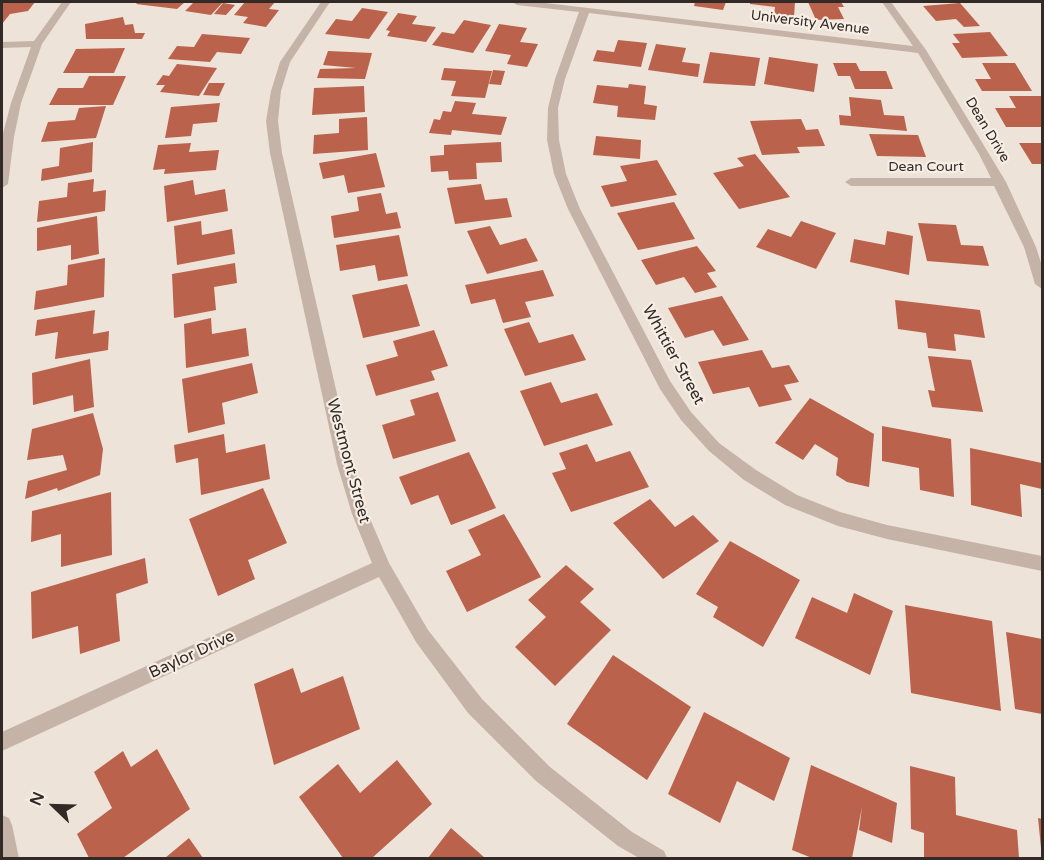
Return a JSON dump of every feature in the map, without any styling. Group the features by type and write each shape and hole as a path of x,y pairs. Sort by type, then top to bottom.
{"street":[{"path":"2,184 10,126 37,44 66,2"},
{"name":"Westmont Street","path":"325,2 285,62 276,91 272,121 276,153 345,464 360,514 382,567 422,636 475,706 543,774 625,839 657,858"},
{"name":"University Avenue","path":"518,2 921,50"},
{"name":"Dean Drive","path":"887,2 921,50 1000,182 1030,247 1042,284"},
{"name":"Whittier Street","path":"585,10 560,79 554,108 553,140 560,174 574,209 649,354 686,416 714,447 750,475 801,504 838,519 887,532 1042,564"},
{"path":"2,45 37,44"},
{"name":"Dean Court","path":"851,182 1000,182"},
{"name":"Baylor Drive","path":"2,742 382,567"},
{"path":"2,825 9,858"}],"building":[{"path":"2,2 35,2 28,11 10,14 2,24"},
{"path":"138,2 185,2 177,9 136,4"},
{"path":"194,2 223,2 211,15 185,11"},
{"path":"245,2 275,2 269,9 279,10 266,27 243,23 248,17 234,15"},
{"path":"695,2 726,2 723,10 694,6"},
{"path":"750,2 795,2 794,17 774,15 775,7 750,4"},
{"path":"808,2 841,2 844,7 838,7 844,19 816,20"},
{"path":"223,3 235,5 226,15 214,14"},
{"path":"960,3 980,26 964,27 956,19 936,21 923,6"},
{"path":"362,8 388,12 369,39 325,34 336,19 352,21"},
{"path":"398,13 417,16 412,24 436,27 426,42 387,36 390,31 386,30"},
{"path":"123,17 125,25 133,24 135,33 145,33 142,39 86,39 85,24"},
{"path":"464,20 491,25 473,53 432,45 442,32 454,34"},
{"path":"499,24 527,28 520,42 538,44 527,67 507,64 511,55 485,51"},
{"path":"990,32 1008,56 962,58 952,43 960,43 953,34"},
{"path":"202,34 250,38 241,54 217,52 210,62 168,59 177,46 194,47"},
{"path":"618,40 647,43 641,67 593,61 597,50 614,52"},
{"path":"656,44 686,48 682,62 700,64 698,77 648,70"},
{"path":"125,48 114,73 63,73 76,49"},
{"path":"328,51 372,53 365,79 317,78 320,69 356,68 323,65"},
{"path":"710,52 760,58 755,86 703,83"},
{"path":"769,57 818,64 814,92 764,84"},
{"path":"833,63 856,63 860,71 886,71 893,89 855,89 850,76 838,76"},
{"path":"982,63 1015,63 1032,91 982,91 975,79 991,79"},
{"path":"177,64 217,68 199,96 160,92 165,85 156,85 163,75 169,76"},
{"path":"444,68 492,71 485,98 451,96 456,81 441,80"},
{"path":"493,70 505,71 501,85 489,84"},
{"path":"89,76 126,76 113,105 49,105 58,88 83,88"},
{"path":"209,83 225,83 219,96 203,95"},
{"path":"629,84 646,86 644,104 657,106 655,120 617,117 618,106 593,103 597,85 628,88"},
{"path":"364,86 365,112 312,115 314,88"},
{"path":"1009,96 1042,96 1042,127 1006,127 995,108 1016,108"},
{"path":"849,97 881,100 884,115 904,116 907,131 840,125 839,115 851,116"},
{"path":"455,101 476,103 472,114 507,117 501,135 452,130 451,135 429,133 434,119 440,120 443,111 451,112"},
{"path":"220,103 217,122 193,124 191,136 165,138 171,107"},
{"path":"106,106 96,138 41,142 48,122 75,120 79,108"},
{"path":"367,117 368,150 313,154 314,135 339,133 339,119"},
{"path":"801,119 806,130 818,129 825,146 797,147 800,153 762,155 750,121"},
{"path":"869,134 918,135 926,157 877,156"},
{"path":"596,136 641,140 640,159 593,155"},
{"path":"93,142 92,172 41,181 42,169 59,166 60,148"},
{"path":"501,142 502,162 476,163 477,179 449,180 448,171 431,172 430,156 444,155 444,145"},
{"path":"191,143 189,152 219,150 216,170 164,174 165,169 153,170 158,145"},
{"path":"1019,143 1042,143 1042,164 1032,164"},
{"path":"376,153 385,187 348,193 344,175 323,179 319,163"},
{"path":"755,154 790,197 739,209 713,173 744,166 737,158"},
{"path":"657,160 677,195 611,207 601,186 627,181 620,166"},
{"path":"94,179 93,192 106,190 105,211 37,222 39,201 67,197 68,183"},
{"path":"193,180 195,195 225,189 228,211 167,222 164,186"},
{"path":"481,184 485,200 507,198 512,217 455,224 447,188"},
{"path":"381,193 386,214 397,212 401,228 334,238 331,216 359,211 357,197"},
{"path":"674,202 695,239 638,250 617,213"},
{"path":"97,216 99,254 71,260 71,245 37,251 37,228"},
{"path":"201,221 202,235 232,229 235,254 177,265 174,226"},
{"path":"801,221 836,233 816,269 756,247 768,229 791,237"},
{"path":"918,223 956,225 961,245 983,246 989,266 927,261"},
{"path":"490,226 500,245 526,238 538,261 487,274 467,231"},
{"path":"887,231 913,236 909,275 850,262 854,239 885,245"},
{"path":"399,235 408,276 378,281 375,265 340,271 336,245"},
{"path":"697,246 716,271 707,273 717,287 695,293 684,277 656,285 641,260"},
{"path":"105,258 104,297 34,310 36,291 67,285 68,265"},
{"path":"235,263 237,283 214,287 216,310 174,318 172,274"},
{"path":"543,270 554,296 525,302 531,317 503,323 495,299 471,304 465,285"},
{"path":"407,284 420,326 363,338 352,295"},
{"path":"722,296 749,340 723,346 713,330 685,338 668,308"},
{"path":"895,300 980,310 985,338 954,334 956,351 928,348 926,333 898,329"},
{"path":"95,310 93,334 109,331 108,350 55,359 58,332 35,336 37,320"},
{"path":"211,318 212,334 246,328 249,356 186,368 184,324"},
{"path":"529,322 539,343 573,334 586,360 525,376 504,329"},
{"path":"434,330 448,366 431,371 435,380 376,396 366,365 398,356 393,341"},
{"path":"762,350 772,368 789,365 799,382 784,385 792,400 759,407 749,387 713,394 698,362"},
{"path":"928,356 971,360 983,412 932,407 928,390 935,391"},
{"path":"90,359 94,407 74,412 73,395 33,405 32,373"},
{"path":"252,363 258,393 222,403 225,424 188,433 182,379"},
{"path":"551,382 561,403 597,393 613,425 544,446 520,391"},
{"path":"438,392 456,441 393,459 382,425 415,415 410,400"},
{"path":"810,398 874,434 869,487 847,482 836,475 838,458 815,444 803,460 775,443"},
{"path":"93,413 103,449 100,475 58,491 57,488 25,499 28,481 67,470 63,455 27,460 32,429"},
{"path":"882,426 951,439 954,497 920,490 919,468 882,461"},
{"path":"224,434 226,453 265,444 270,479 201,495 198,458 176,463 174,445"},
{"path":"587,444 596,462 630,451 649,487 571,512 552,473 566,469 559,453"},
{"path":"970,448 1042,463 1042,489 1020,484 1022,517 971,505"},
{"path":"469,452 496,508 451,525 438,495 411,505 399,477"},
{"path":"263,488 287,543 248,560 255,579 218,596 189,519"},
{"path":"111,492 112,555 61,567 61,534 31,542 32,511"},
{"path":"650,499 675,527 693,515 719,541 663,579 613,523"},
{"path":"504,514 541,577 467,612 446,571 481,555 468,530"},
{"path":"730,541 800,580 763,647 713,617 718,607 696,594"},
{"path":"145,558 148,583 116,594 120,641 80,654 78,626 32,639 31,592"},
{"path":"566,565 594,589 580,602 611,630 555,686 515,647 546,617 528,600"},
{"path":"854,593 893,611 870,675 795,638 812,597 847,613"},
{"path":"905,605 992,621 1001,711 911,693"},
{"path":"1006,632 1042,639 1042,714 1015,709"},
{"path":"613,655 691,707 647,780 567,724"},
{"path":"293,668 301,693 343,676 360,729 274,765 254,684"},
{"path":"704,712 790,758 774,801 737,781 720,823 668,794"},
{"path":"157,749 190,809 123,858 89,858 77,834 112,808 94,772 123,751 131,767"},
{"path":"397,760 432,804 372,858 343,858 299,797 338,764 360,793"},
{"path":"811,765 897,803 892,843 859,830 862,807 852,858 812,858 792,850"},
{"path":"910,766 955,777 956,815 1017,830 1019,858 924,858 924,833 911,829"},
{"path":"1038,818 1042,819 1042,848 1041,848"},
{"path":"451,828 485,858 428,858"},
{"path":"189,838 203,858 165,858"}]}
